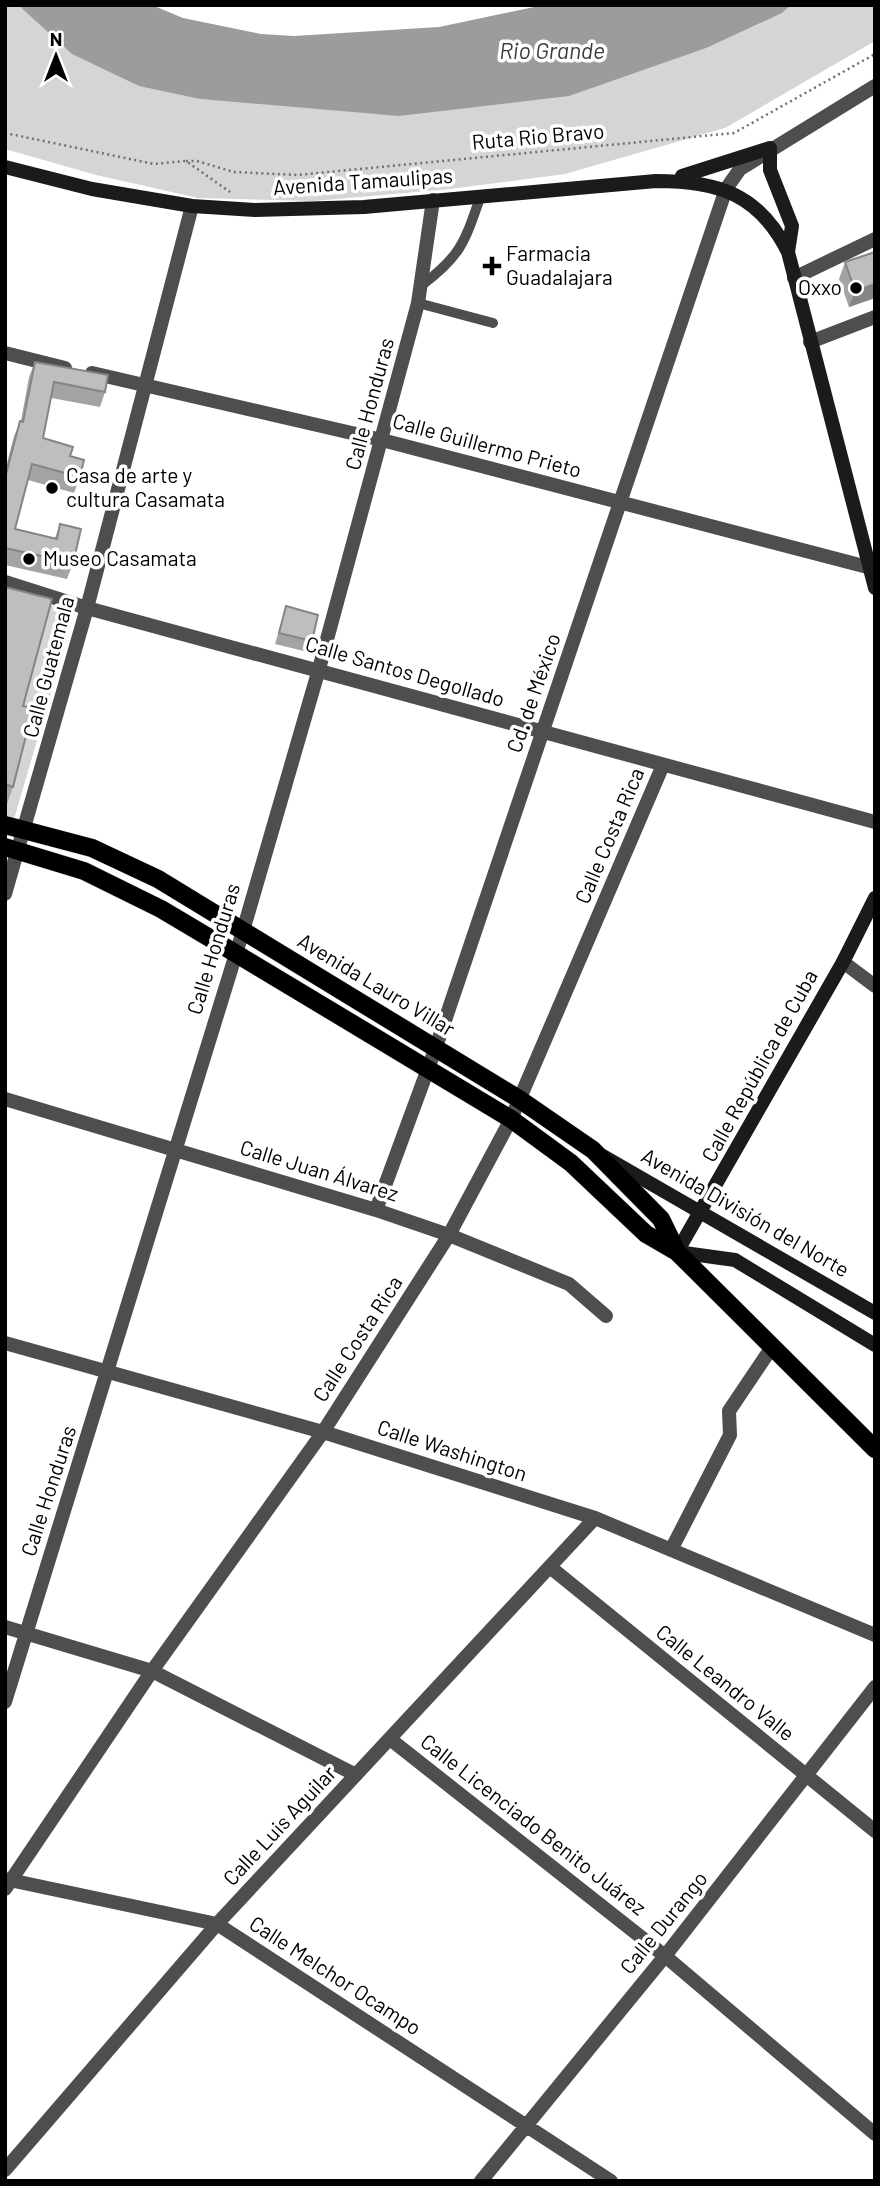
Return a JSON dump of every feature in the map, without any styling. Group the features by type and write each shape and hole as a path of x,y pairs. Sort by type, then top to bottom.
{"main road":[{"name":"Avenida Lauro Villar","path":"5,825 92,848 158,879 436,1046 593,1150 661,1219 677,1252"},
{"name":"Avenida Lauro Villar","path":"12,848 84,871 161,909 511,1119 571,1163 646,1234 677,1252 875,1449"}],"street":[{"path":"875,86 770,148 740,169 726,189 761,213 779,234 788,252 872,568 875,588"},
{"path":"665,181 770,148"},
{"path":"770,148 770,170 792,226 788,252"},
{"name":"Avenida Tamaulipas","path":"5,167 92,189 192,206 255,209 306,210 665,181 690,180 726,189"},
{"name":"Cd. de México","path":"376,1210 436,1046 726,189"},
{"name":"Calle Honduras","path":"5,1702 243,931 319,669 418,303 433,200"},
{"name":"Calle Guatemala","path":"5,894 12,848 23,830 87,608 192,206"},
{"path":"794,278 875,239"},
{"path":"810,342 875,317"},
{"name":"Calle Guillermo Prieto","path":"5,352 382,440 872,568"},
{"name":"Calle Santos Degollado","path":"5,582 87,608 875,822"},
{"name":"Calle Costa Rica","path":"7,1883 152,1671 323,1432 449,1235 511,1119 663,765"},
{"name":"Calle República de Cuba","path":"677,1252 843,962 875,898"},
{"path":"843,962 875,986"},
{"name":"Calle Juan Álvarez","path":"5,1099 376,1210 449,1235 569,1284 606,1315"},
{"name":"Avenida División del Norte","path":"593,1150 875,1313"},
{"path":"677,1252 735,1260 875,1345"},
{"name":"Calle Washington","path":"5,1343 323,1432 595,1518 875,1635"},
{"path":"671,1550 730,1435 729,1410 772,1347"},
{"name":"Calle Luis Aguilar","path":"6,2167 217,1924 595,1518"},
{"name":"Calle Leandro Valle","path":"550,1567 875,1831"},
{"path":"5,1627 152,1671 356,1774"},
{"name":"Calle Durango","path":"481,2181 665,1956 875,1687"},
{"name":"Calle Licenciado Benito Juárez","path":"390,1738 665,1956 875,2134"},
{"name":"Calle Melchor Ocampo","path":"7,1883 217,1924 611,2181"}],"lane":[{"path":"422,285 449,264 463,246 481,195"},
{"path":"418,303 493,323"}],"path":[{"name":"Ruta Rio Bravo","path":"5,133 154,164 197,161 234,172 297,175 734,133 875,54"},
{"path":"186,161 255,209"}],"shaded area":[{"path":"5,5 18,5 72,54 200,99 282,104 782,13 791,5 875,5 875,41 725,128 565,174 450,189 314,201 198,198 96,175 5,149"},
{"path":"5,595 75,611 14,819 5,816"}],"water":[{"name":"Rio Grande","path":"18,5 152,5 183,18 261,34 294,36 439,27 544,5 791,5 782,13 706,48 569,96 399,116 200,99 139,86 72,54"}],"building":[{"path":"875,252 875,284 855,291 845,262"},
{"path":"35,362 108,375 105,392 54,382 43,438 73,447 70,456 84,460 80,477 32,464 15,529 57,539 60,524 81,529 73,563 5,548 5,478 20,421 23,422"},
{"path":"5,587 52,599 23,706 33,708 13,787 5,784"},
{"path":"286,606 318,615 312,641 279,633"}],"place":[{"name":"Farmacia Guadalajara","path":"492,266"},
{"name":"Oxxo","path":"856,288"},
{"name":"Casa de arte y cultura Casamata","path":"52,488"},
{"name":"Museo Casamata","path":"29,559"}]}
